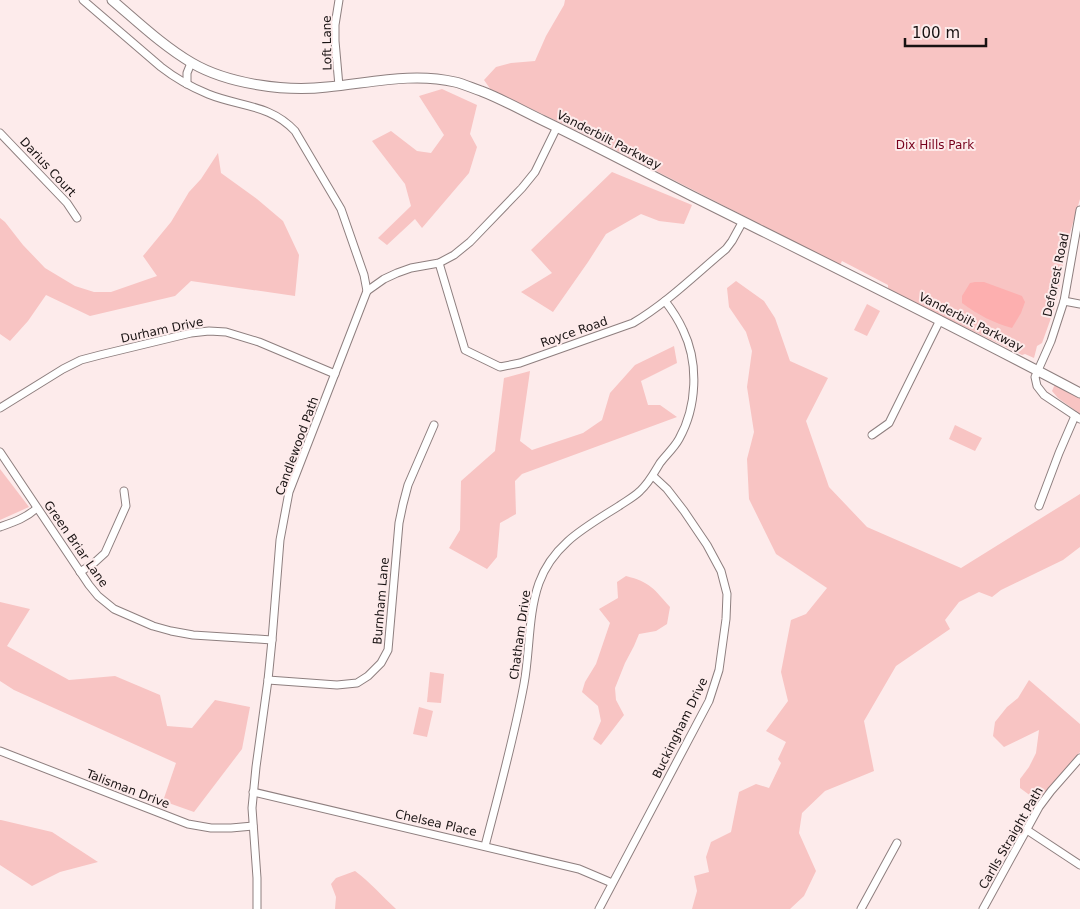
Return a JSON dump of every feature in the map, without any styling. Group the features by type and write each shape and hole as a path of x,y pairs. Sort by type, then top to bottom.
{"main road":[{"name":"Vanderbilt Parkway","path":"112,0 161,41 191,63 214,74 236,80 304,89 404,78 431,78 456,82 485,93 557,127 940,320 1080,393"}],"street":[{"path":"83,0 160,68 207,94 265,110 286,121 295,131 341,209 364,274 367,291 384,279 411,268 439,263 454,255 470,242 535,172 557,127"},
{"name":"Loft Lane","path":"339,0 335,25 335,41 339,86"},
{"path":"187,84 187,73 191,63"},
{"name":"Darius Court","path":"0,133 67,203 77,218"},
{"name":"Deforest Road","path":"1038,371 1052,341 1064,301 1080,210"},
{"name":"Royce Road","path":"439,263 465,350 500,367 520,362 633,323 647,315 726,249 743,221"},
{"name":"Candlewood Path","path":"257,909 253,792 268,680 280,540 289,492 367,291"},
{"name":"Chatham Drive","path":"485,846 520,704 528,656 533,607 539,584 548,564 566,541 640,492 678,440 685,426 690,409 694,370 690,348 684,331 665,301"},
{"path":"1064,301 1080,304"},
{"path":"872,436 889,423 940,320"},
{"name":"Durham Drive","path":"0,408 81,360 191,333 209,331 226,332 259,342 335,374"},
{"path":"1038,371 1035,377 1037,386 1044,395 1078,418 1039,506"},
{"name":"Burnham Lane","path":"268,680 336,685 357,683 368,676 381,663 388,650 399,523 403,504 408,485 434,425"},
{"name":"Green Briar Lane","path":"0,452 80,572 98,596 114,609 153,626 171,631 193,635 272,640"},
{"name":"Buckingham Drive","path":"599,909 709,701 719,670 726,619 727,594 722,571 684,511 667,489 653,476"},
{"path":"80,572 105,553 126,506 124,491"},
{"path":"0,527 18,521 37,508"},
{"name":"Talisman Drive","path":"0,752 188,824 211,828 253,826"},
{"name":"Carlls Straight Path","path":"983,909 1039,807 1050,791 1080,758"},
{"name":"Chelsea Place","path":"253,792 579,869 612,884"},
{"path":"1026,830 1080,865"},
{"path":"861,909 897,843"}],"green space":[{"name":"Dix Hills Park","path":"565,0 1080,0 1080,199 1064,253 1055,307 1042,343 1037,346 1034,358 1025,354 1022,355 893,292 888,288 888,285 842,261 840,265 576,130 491,90 484,80 496,67 511,63 535,61"},
{"path":"442,89 477,105 470,134 477,147 469,173 422,228 415,219 387,245 378,238 411,206 405,184 372,141 391,131 417,151 431,153 444,135 419,96"},
{"path":"218,153 221,173 283,221 299,255 295,296 191,281 175,296 90,316 46,295 28,321 10,341 0,334 0,218 45,268 75,286 94,292 111,292 157,276 143,256 171,222 189,192 201,179"},
{"path":"612,172 692,205 684,224 659,221 641,214 606,234 553,312 521,292 552,273 531,250"},
{"path":"736,281 764,301 775,318 790,361 828,378 806,421 829,487 867,527 961,568 1080,494 1080,547 1063,560 1001,590 992,597 979,592 959,602 945,620 950,629 896,666 864,721 874,771 825,791 802,813 799,833 816,871 804,896 790,909 692,909 697,891 694,876 709,872 706,857 711,842 731,832 739,792 756,784 769,788 781,763 778,759 786,742 766,731 788,701 781,672 791,620 806,614 827,588 776,554 749,499 747,459 754,432 747,387 752,351 746,332 729,307 727,288"},
{"path":"867,304 880,311 867,336 854,330"},
{"path":"674,346 677,363 641,381 648,405 660,405 677,417 522,474 515,481 516,514 500,523 497,557 487,569 449,548 460,530 461,481 495,451 504,378 530,371 520,441 532,450 583,433 602,420 610,393 635,365"},
{"path":"1055,384 1080,398 1080,414 1058,398 1052,391"},
{"path":"955,425 982,438 975,451 949,439"},
{"path":"0,469 29,507 0,520"},
{"path":"626,576 651,587 670,607 667,624 656,631 639,634 615,688 616,700 624,715 601,745 593,739 601,721 598,706 582,692 585,682 596,664 610,623 599,609 618,598 617,582"},
{"path":"0,602 30,609 7,646 69,680 115,676 160,695 167,726 192,728 215,700 250,707 242,749 194,812 163,801 176,763 14,690 0,681"},
{"path":"430,672 444,674 441,703 427,702"},
{"path":"1029,680 1080,724 1080,752 1039,802 1020,788 1020,779 1036,753 1039,730 1004,747 993,736 995,722 1007,707 1018,698"},
{"path":"419,707 433,711 427,737 413,734"},
{"path":"0,820 52,832 98,862 60,872 32,886 0,865"},
{"path":"355,871 396,909 335,909 336,897 331,884 336,878"}],"shaded area":[{"path":"984,282 1022,296 1025,302 1012,328 986,318 962,303 962,296 970,283"}]}
